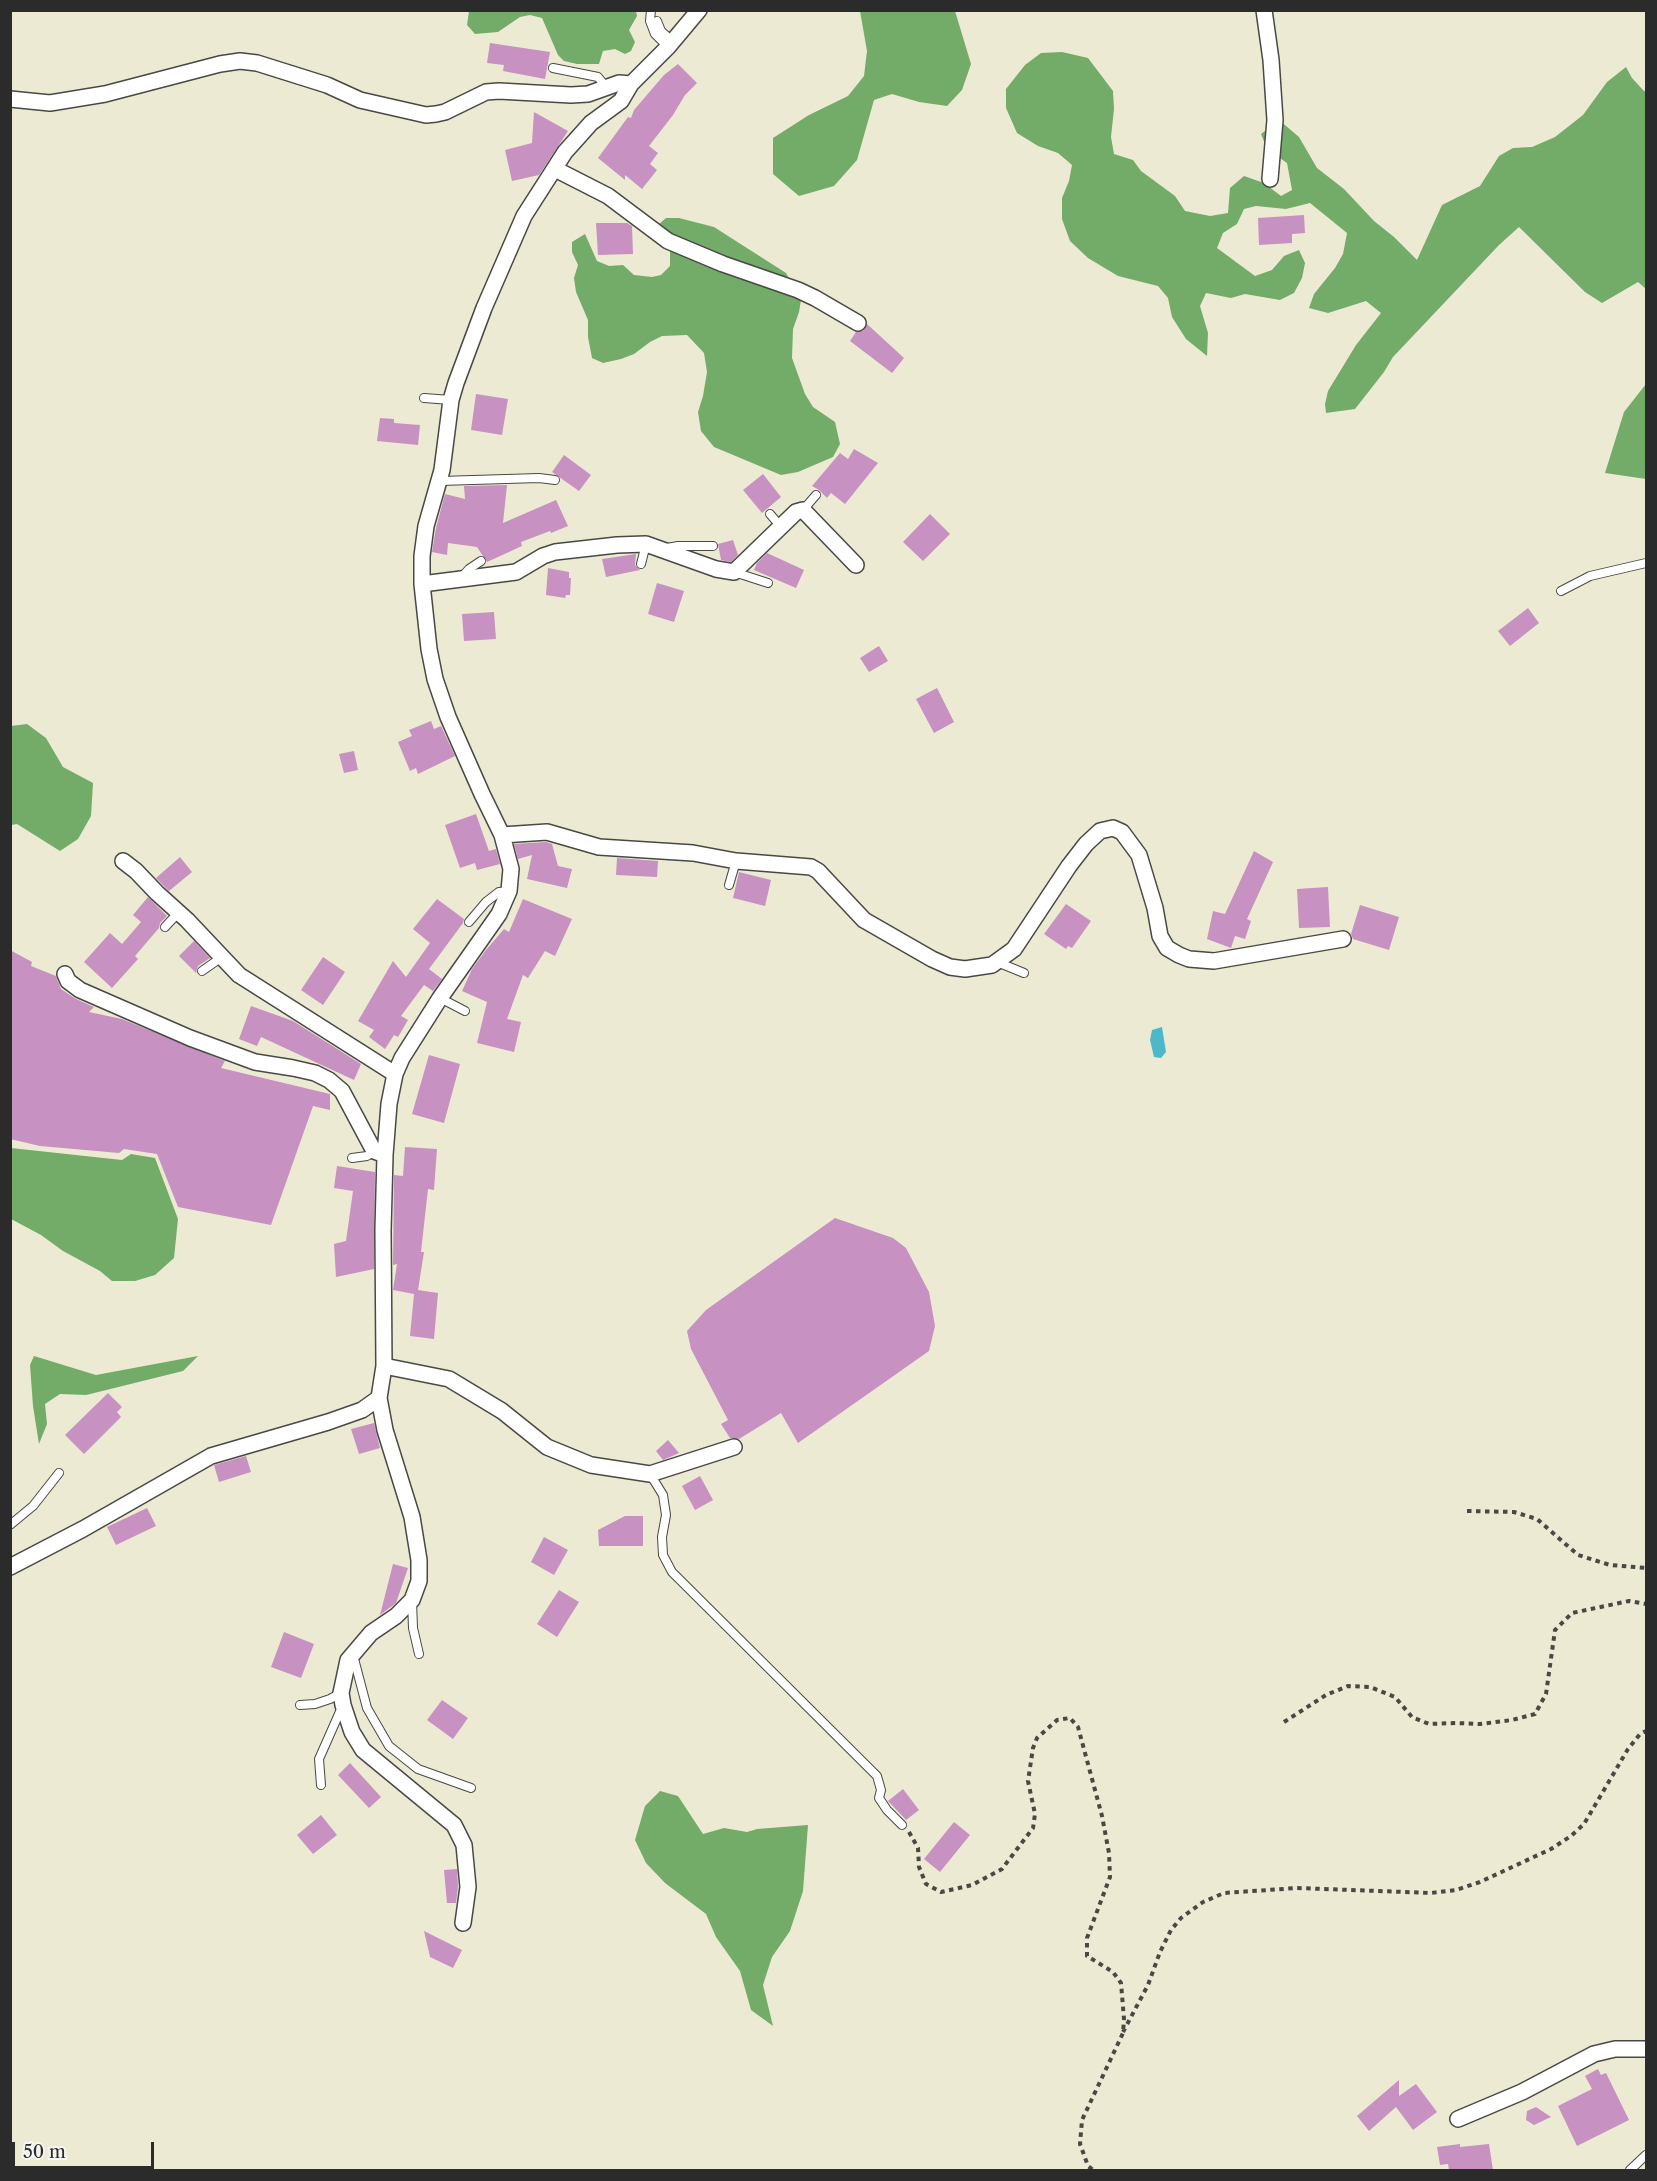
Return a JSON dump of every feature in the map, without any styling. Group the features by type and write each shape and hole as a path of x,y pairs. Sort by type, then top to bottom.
{"street":[{"path":"463,1923 468,1887 464,1845 454,1825 363,1750 352,1732 342,1699 344,1670 348,1660 371,1634 396,1616 412,1600 418,1581 419,1560 412,1517 385,1430 379,1398 384,1366 380,1153 395,1074 402,1058 440,998 500,914 509,891 511,869 502,834 448,717 435,679 429,650 422,584 422,556 426,526 440,481 451,400 484,308 524,216 576,137 621,101 631,84 699,10"},
{"path":"1264,10 1275,120 1270,179"},
{"path":"10,99 50,103 105,94 220,64 240,61 257,63 327,85 360,100 426,115 445,112 486,92 571,95 588,94 619,83 631,84"},
{"path":"555,169 608,196 668,241 723,264 798,290 858,323"},
{"path":"422,584 516,572 543,556 555,552 646,544 716,569 734,572 796,512 803,510 856,565"},
{"path":"502,834 547,832 599,847 693,853 736,861 811,867 818,871 864,920 950,968 981,968 997,962 1014,949 1086,844 1100,831 1113,828 1122,832 1139,855 1155,908 1160,936 1167,948 1179,955 1189,959 1214,961 1343,939"},
{"path":"123,861 187,920 239,975 395,1074"},
{"path":"66,974 68,981 80,990 190,1038 255,1062 293,1068 329,1080 342,1091 380,1153"},
{"path":"384,1366 449,1379 502,1411 547,1447 591,1465 650,1474 734,1447"},
{"path":"10,1567 83,1529 211,1456 328,1422 362,1410 379,1398"},
{"path":"1458,2119 1522,2092 1594,2054 1615,2049 1647,2049"}],"lane":[{"path":"651,10 650,21 655,34 670,44"},
{"path":"657,21 670,44"},
{"path":"553,68 598,77 606,87"},
{"path":"424,398 451,400"},
{"path":"440,481 539,478 555,480"},
{"path":"803,510 816,495"},
{"path":"770,514 781,526"},
{"path":"641,564 646,544"},
{"path":"662,549 678,546 713,546"},
{"path":"460,579 481,561"},
{"path":"1561,591 1590,576 1647,563"},
{"path":"734,572 768,583"},
{"path":"729,885 736,861"},
{"path":"469,921 486,902 499,892 509,891"},
{"path":"165,927 178,913"},
{"path":"202,971 222,957"},
{"path":"997,962 1024,973"},
{"path":"440,998 465,1011"},
{"path":"352,1158 380,1153"},
{"path":"10,1525 33,1506 59,1473"},
{"path":"650,1474 663,1495 666,1515 662,1537 663,1555 672,1572 877,1776 881,1790 879,1798 902,1825"},
{"path":"412,1600 419,1654"},
{"path":"353,1654 367,1708 389,1746 418,1769 471,1788"},
{"path":"300,1705 342,1699 319,1760 321,1785"},
{"path":"1630,2170 1647,2155"}],"path":[{"path":"1467,1511 1514,1512 1537,1519 1578,1555 1610,1564 1647,1568"},
{"path":"1284,1722 1326,1695 1348,1686 1370,1687 1395,1697 1412,1717 1429,1724 1480,1725 1535,1714 1546,1694 1555,1630 1572,1612 1629,1601 1647,1604"},
{"path":"902,1825 911,1834 918,1848 920,1867 926,1884 941,1892 972,1885 1002,1869 1033,1828 1035,1814 1028,1781 1033,1748 1037,1738 1057,1720 1070,1718 1078,1727 1083,1742 1102,1816 1110,1876 1087,1938 1087,1956 1113,1972 1121,1983 1123,2033"},
{"path":"1093,2170 1088,2166 1080,2144 1082,2120 1148,1985 1160,1952 1171,1930 1181,1918 1203,1902 1224,1893 1297,1888 1431,1893 1456,1890 1480,1882 1551,1849 1571,1836 1584,1824 1628,1749 1640,1734 1647,1731"}],"green space":[{"path":"469,11 636,11 637,16 629,30 635,42 631,51 625,54 615,49 603,51 599,64 577,64 564,61 558,55 542,18 530,15 520,17 498,32 475,34 467,25"},
{"path":"860,11 955,11 971,64 962,90 947,106 919,102 892,94 874,100 857,160 834,186 799,196 773,174 773,138 809,115 848,96 864,76 867,51"},
{"path":"1062,52 1088,58 1113,91 1111,137 1114,154 1133,160 1141,171 1175,196 1185,211 1210,216 1228,213 1230,188 1244,176 1264,183 1281,196 1292,190 1287,163 1267,149 1261,134 1279,120 1299,137 1317,168 1344,189 1374,221 1417,260 1442,205 1480,186 1499,156 1513,148 1532,147 1555,137 1583,115 1607,82 1626,67 1632,78 1646,92 1646,289 1638,282 1602,303 1585,292 1519,227 1499,245 1393,357 1355,409 1326,413 1325,404 1328,391 1356,345 1381,313 1366,301 1328,313 1309,308 1314,294 1343,254 1347,233 1310,203 1286,209 1256,206 1244,209 1237,224 1223,233 1217,248 1255,276 1272,270 1284,256 1299,250 1305,263 1302,278 1294,293 1280,300 1245,294 1231,298 1206,293 1200,306 1208,333 1207,356 1186,339 1172,317 1168,298 1158,286 1118,276 1088,258 1070,241 1062,219 1062,198 1072,165 1058,153 1038,146 1017,133 1006,108 1006,89 1025,65 1041,53"},
{"path":"666,218 679,218 714,227 786,273 801,300 793,329 792,358 805,394 813,407 835,422 840,444 833,457 798,472 781,475 714,447 701,431 698,412 707,372 704,353 687,335 662,336 634,354 621,359 603,363 592,358 588,320 576,292 574,278 578,265 572,252 572,242 585,234 597,261 609,266 623,265 634,275 652,277 661,275 670,266 670,250 658,225"},
{"path":"1646,384 1646,479 1605,473 1624,412"},
{"path":"27,724 46,738 63,767 93,783 91,816 78,839 60,851 17,824 11,825 11,726"},
{"path":"11,1148 122,1160 131,1154 155,1158 178,1219 174,1258 155,1275 135,1281 112,1281 100,1271 11,1219"},
{"path":"34,1356 96,1375 198,1356 183,1371 86,1395 60,1394 45,1404 47,1424 39,1444 30,1365"},
{"path":"660,1791 678,1796 703,1834 724,1828 747,1832 757,1829 808,1825 803,1891 790,1931 772,1957 763,1985 773,2026 751,2010 740,1971 716,1937 706,1914 665,1883 646,1863 635,1840 645,1806"}],"water":[{"path":"1162,1027 1166,1052 1161,1058 1154,1057 1150,1040 1152,1030"}],"building":[{"path":"490,43 550,52 545,79 503,71 504,65 487,63"},
{"path":"678,64 697,83 685,95 649,146 658,153 650,164 657,170 642,189 625,175 625,180 598,158 628,117 631,118 634,110 664,75"},
{"path":"534,112 568,131 539,175 512,181 505,150 532,143"},
{"path":"1304,215 1305,233 1292,234 1292,243 1259,245 1258,218"},
{"path":"596,223 627,223 632,226 633,254 598,255"},
{"path":"867,324 904,358 892,373 850,341 856,332 863,331"},
{"path":"476,394 508,399 502,435 471,430"},
{"path":"380,418 394,419 394,423 420,425 418,445 377,441"},
{"path":"854,449 878,463 845,504 831,493 827,498 812,486 840,453 848,459"},
{"path":"564,455 591,475 579,491 552,472"},
{"path":"763,474 781,497 762,513 743,490"},
{"path":"507,485 503,523 556,500 568,526 521,542 522,546 487,562 477,547 448,543 447,555 432,552 445,494 465,499 464,486"},
{"path":"930,514 950,534 923,561 903,542"},
{"path":"733,540 738,555 731,562 721,560 718,544"},
{"path":"767,553 804,570 796,588 754,570 757,563"},
{"path":"636,554 635,565 640,570 606,577 602,559"},
{"path":"548,568 569,572 570,595 566,595 565,598 546,595"},
{"path":"657,583 684,591 674,622 648,614"},
{"path":"1528,608 1539,623 1510,646 1498,631"},
{"path":"494,612 496,639 464,641 462,614"},
{"path":"879,646 888,661 869,672 860,658"},
{"path":"937,688 954,722 934,733 916,699"},
{"path":"431,721 434,729 441,726 455,756 418,774 416,768 410,771 398,742 412,736 409,730"},
{"path":"354,751 358,770 344,773 339,754"},
{"path":"476,814 489,851 496,849 500,864 477,870 475,863 460,868 445,825"},
{"path":"546,842 552,844 558,866 572,869 567,888 527,879 532,855 518,859 514,844"},
{"path":"1254,851 1273,862 1247,919 1251,921 1245,939 1235,936 1231,948 1207,939 1213,911 1225,914"},
{"path":"180,857 192,872 169,891 156,878"},
{"path":"617,858 658,861 657,877 616,875"},
{"path":"739,872 771,880 765,906 733,898"},
{"path":"1328,887 1330,927 1299,928 1297,889"},
{"path":"148,897 167,916 135,956 138,959 112,988 84,962 110,933 122,944 141,922 133,915"},
{"path":"437,899 464,919 463,923 429,969 442,979 433,991 424,985 401,1016 408,1020 398,1037 394,1035 385,1049 369,1037 374,1030 358,1021 393,961 406,977 430,943 413,929"},
{"path":"523,899 572,919 555,956 545,951 528,978 523,975 507,1019 521,1022 514,1052 477,1043 487,1002 462,991 472,969 486,950 504,929 509,932"},
{"path":"1066,904 1091,921 1072,948 1068,946 1066,949 1044,934"},
{"path":"1360,905 1399,917 1389,950 1353,939 1351,934"},
{"path":"194,941 210,958 198,966 196,973 179,956"},
{"path":"10,950 32,962 31,966 56,976 61,989 94,1007 89,1012 122,1019 225,1061 221,1068 330,1094 330,1110 313,1106 271,1225 178,1207 157,1154 124,1149 119,1153 40,1146 10,1139"},
{"path":"323,957 345,972 323,1005 301,990"},
{"path":"251,1006 293,1021 361,1064 354,1080 261,1037 257,1046 239,1039"},
{"path":"429,1055 460,1064 444,1123 412,1114"},
{"path":"405,1147 437,1149 434,1190 428,1189 421,1252 424,1252 418,1290 438,1293 434,1339 410,1336 414,1294 393,1290 397,1264 393,1265 394,1175 403,1176"},
{"path":"337,1166 375,1172 374,1269 336,1277 334,1244 346,1241 353,1191 334,1188"},
{"path":"835,1218 893,1238 906,1248 929,1292 935,1326 929,1351 798,1443 781,1413 739,1439 730,1438 721,1424 728,1420 691,1349 687,1331 706,1310"},
{"path":"108,1393 122,1407 117,1412 121,1417 84,1454 65,1435"},
{"path":"374,1423 380,1448 359,1454 351,1429"},
{"path":"668,1440 679,1453 663,1460 656,1451"},
{"path":"246,1456 251,1472 219,1482 214,1465"},
{"path":"700,1476 713,1500 695,1510 682,1486"},
{"path":"147,1508 156,1526 116,1545 107,1527"},
{"path":"625,1516 643,1516 643,1546 599,1546 598,1530"},
{"path":"544,1537 568,1550 554,1575 531,1562"},
{"path":"393,1564 408,1568 396,1603 380,1615"},
{"path":"559,1590 579,1602 557,1637 537,1624"},
{"path":"284,1632 314,1644 301,1678 271,1667"},
{"path":"442,1700 468,1718 453,1739 427,1720"},
{"path":"350,1763 381,1797 369,1808 338,1775"},
{"path":"903,1789 919,1810 906,1820 888,1801"},
{"path":"321,1815 337,1835 313,1854 297,1835"},
{"path":"954,1822 970,1835 940,1872 924,1859"},
{"path":"457,1869 456,1903 447,1903 444,1870"},
{"path":"424,1931 462,1950 453,1968 430,1957"},
{"path":"1598,2069 1601,2075 1606,2073 1629,2120 1577,2146 1558,2106 1592,2089 1585,2076"},
{"path":"1399,2080 1399,2096 1416,2084 1437,2112 1413,2130 1396,2107 1369,2131 1357,2116"},
{"path":"1536,2107 1551,2117 1534,2125 1526,2120 1527,2111"},
{"path":"1460,2144 1460,2147 1489,2144 1493,2170 1449,2170 1448,2164 1440,2165 1437,2147"}]}
